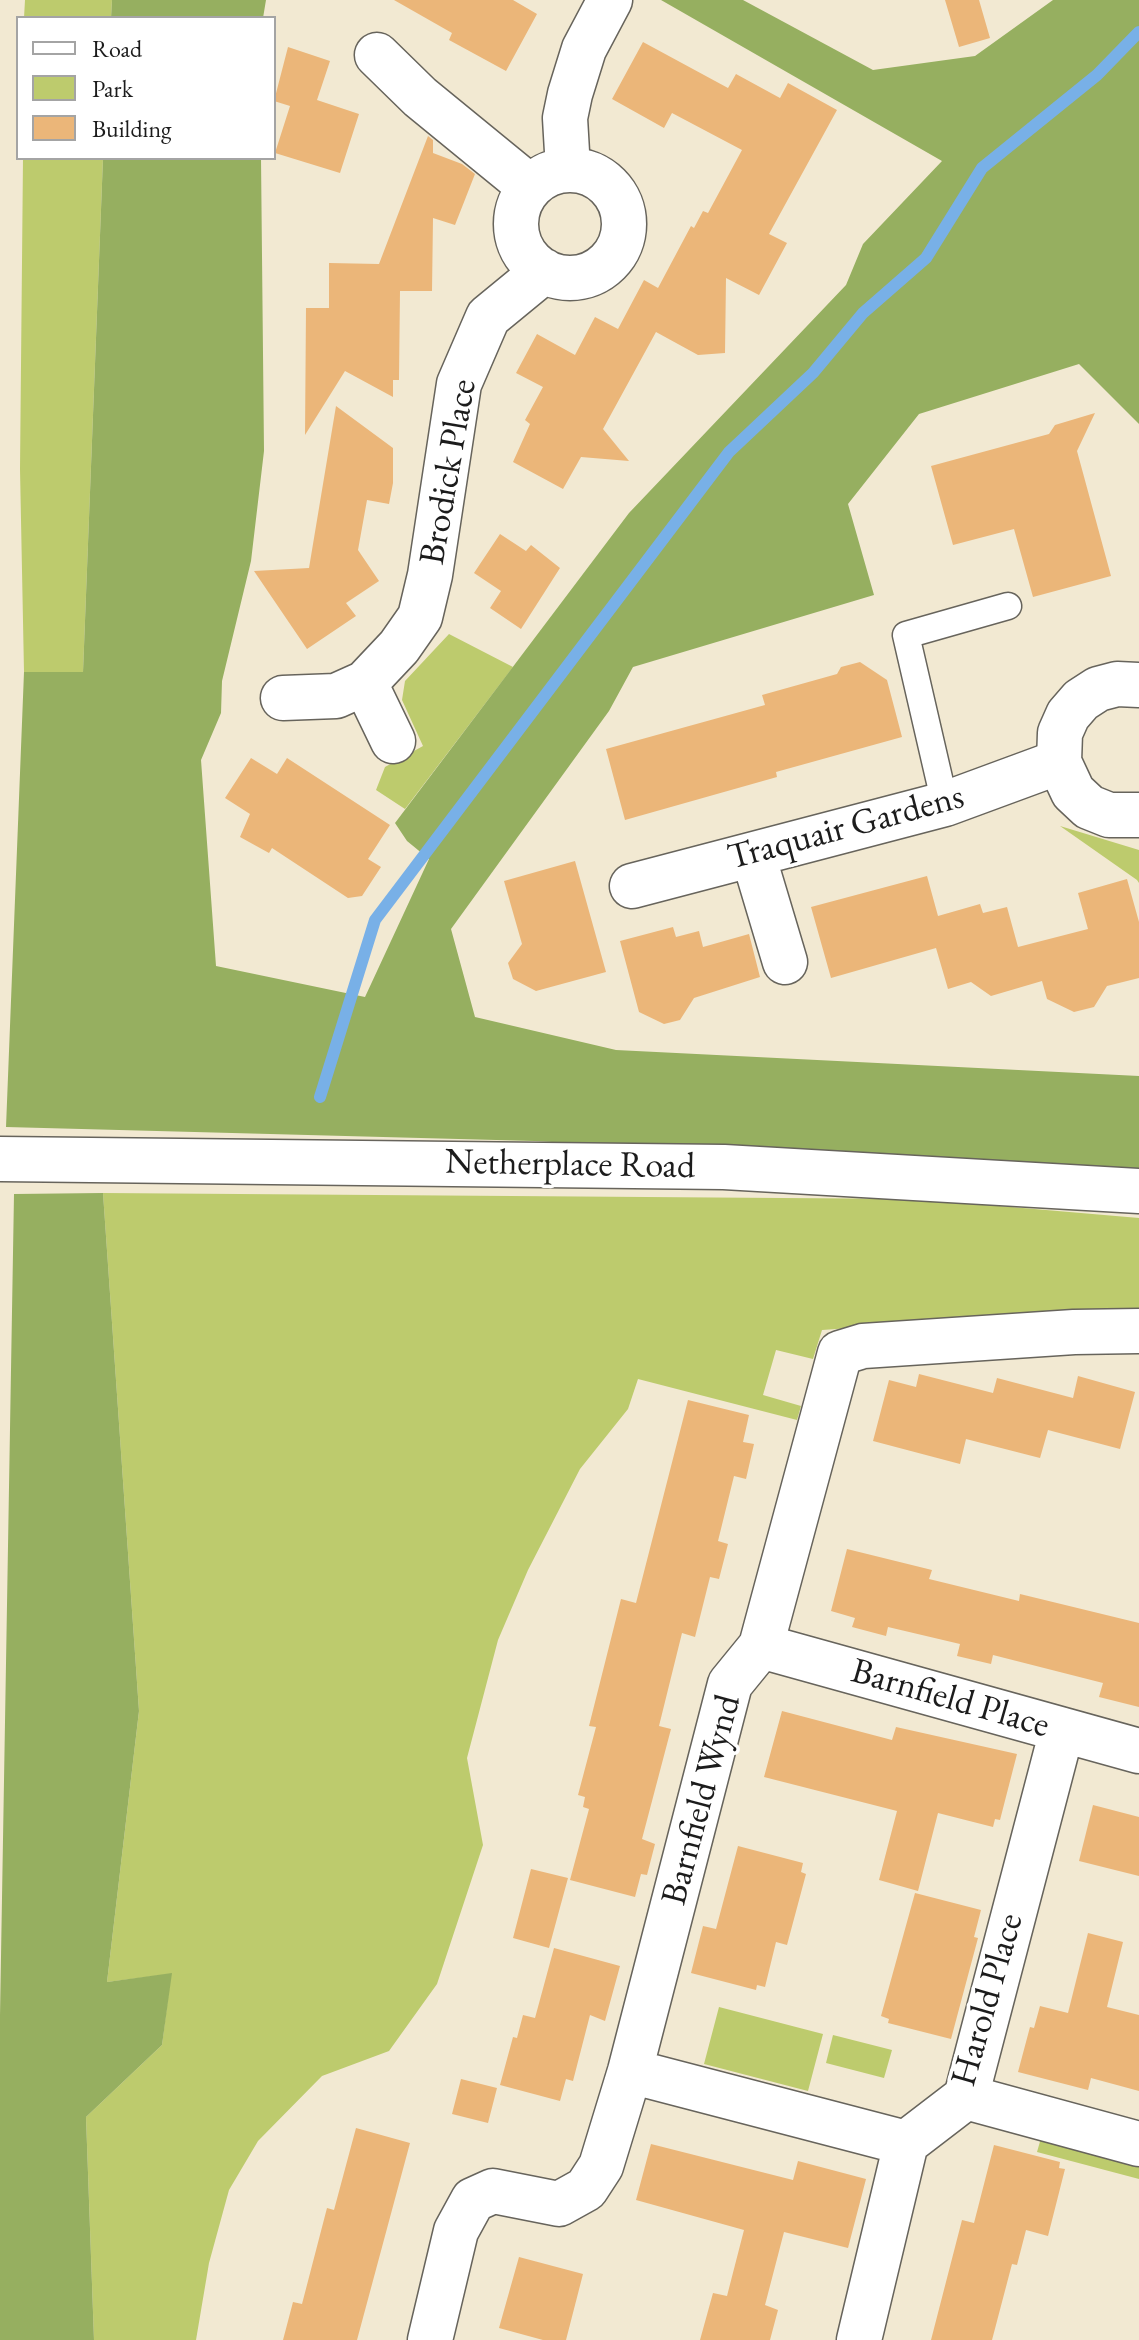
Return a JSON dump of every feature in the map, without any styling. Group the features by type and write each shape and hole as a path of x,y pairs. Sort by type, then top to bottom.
{"street":[{"path":"377,55 420,97 549,178 587,171 609,186 623,210 625,228 621,245 611,260 597,271 579,277 561,277 544,271 520,246 516,228 517,211 549,178 584,49 610,0"},
{"name":"Brodick Place","path":"283,698 336,696 365,683 399,647 420,617 430,575 459,384 488,317 544,271"},
{"path":"365,683 393,741"},
{"path":"1138,683 1098,689 1081,700 1068,715 1060,733 1059,762 1073,792 1089,807 1109,815 1139,815"},
{"name":"Traquair Gardens","path":"632,886 945,804 1059,762"},
{"path":"753,855 785,962"},
{"name":"Netherplace Road","path":"0,1159 724,1167 1139,1191"},
{"name":"Barnfield Wynd","path":"430,2340 456,2231 473,2200 493,2191 559,2204 586,2189 601,2166 630,2071 730,1684 761,1646 840,1353 863,1346 1074,1332 1139,1331"},
{"name":"Barnfield Place","path":"761,1646 1139,1751"},
{"name":"Harold Place","path":"906,2143 966,2097 1062,1730"},
{"path":"630,2071 906,2143 859,2340"},
{"path":"966,2097 1139,2144"}],"lane":[{"path":"945,804 906,635 1008,606"}],"green space":[{"path":"25,0 112,0 111,16 24,16"},
{"path":"112,0 266,0 263,16 111,16"},
{"path":"661,0 743,0 873,70 975,56 1053,0 1139,0 1139,424 1079,364 919,414 848,504 874,595 633,667 609,711 451,929 475,1017 616,1050 1139,1076 1139,1175 534,1141 6,1127 24,672 83,672 103,160 261,160 264,451 251,561 222,681 221,713 201,760 216,966 365,997 429,859 407,841 395,823 629,513 846,285 863,244 942,161"},
{"path":"23,160 103,160 83,672 24,672 20,469"},
{"path":"449,634 513,667 405,809 376,790 385,767 423,746 402,700 405,681"},
{"path":"1060,826 1139,850 1139,883 1137,880"},
{"path":"103,1193 918,1199 1139,1218 1139,1308 822,1330 813,1359 776,1350 763,1395 801,1406 797,1420 638,1379 628,1409 580,1469 528,1570 498,1640 467,1758 483,1845 437,1984 389,2051 322,2076 258,2141 229,2190 209,2263 196,2340 94,2340 86,2117 162,2045 171,1974 107,1982 139,1711"},
{"path":"103,1193 139,1711 107,1982 172,1973 162,2045 86,2117 94,2340 0,2340 0,2015 14,1194"},
{"path":"719,2007 823,2034 808,2091 704,2064"},
{"path":"833,2035 892,2050 884,2078 826,2063"},
{"path":"1041,2138 1139,2164 1139,2179 1037,2152"}],"building":[{"path":"394,0 513,0 537,14 506,71 449,40 452,33"},
{"path":"945,0 979,0 990,38 959,47"},
{"path":"643,42 728,88 736,74 780,98 788,83 837,110 769,234 787,243 759,295 726,278 725,353 698,355 656,332 603,429 629,461 581,457 563,489 513,462 530,424 525,420 543,387 516,373 537,334 575,355 595,317 618,329 644,280 658,288 691,226 694,228 703,211 708,213 742,150 672,113 664,128 612,99"},
{"path":"288,47 330,61 317,100 359,114 340,173 276,153 290,106 276,102"},
{"path":"428,136 433,140 433,153 462,164 475,174 455,225 433,218 432,291 400,291 399,380 393,380 393,397 345,371 305,435 306,308 329,308 329,263 379,264"},
{"path":"336,406 393,448 393,483 389,504 367,500 358,550 379,581 346,603 356,616 307,649 254,571 309,568"},
{"path":"1095,413 1077,451 1111,576 1033,597 1014,529 953,545 931,466 1049,434 1055,425"},
{"path":"500,534 526,551 531,545 560,568 521,629 490,608 501,591 474,573"},
{"path":"860,662 887,680 902,737 776,772 777,777 625,820 606,749 765,705 762,695 837,674 841,667"},
{"path":"251,758 277,774 287,758 390,825 368,859 381,867 362,896 348,898 272,848 269,853 240,837 250,814 225,798"},
{"path":"575,861 606,972 536,991 513,979 508,963 522,944 504,881"},
{"path":"927,876 938,916 980,904 983,913 1007,907 1018,947 1088,929 1078,893 1127,879 1139,922 1139,978 1107,986 1094,1007 1074,1012 1047,999 1042,981 991,996 971,982 948,989 936,948 831,978 811,907"},
{"path":"673,927 676,937 699,931 703,947 749,934 760,977 694,998 680,1020 664,1024 639,1012 620,941"},
{"path":"919,1374 993,1393 997,1378 1073,1398 1078,1376 1135,1392 1120,1449 1048,1430 1040,1458 966,1439 960,1464 873,1441 889,1380 916,1387"},
{"path":"688,1400 749,1415 743,1442 754,1444 746,1479 734,1476 718,1541 728,1544 719,1579 710,1577 695,1637 682,1633 659,1726 671,1729 642,1839 655,1844 647,1875 641,1874 635,1897 570,1880 589,1809 583,1807 585,1797 578,1795 596,1727 589,1726 621,1599 636,1603"},
{"path":"847,1549 932,1570 929,1579 1019,1601 1020,1594 1139,1623 1139,1707 1099,1697 1103,1683 993,1655 991,1664 957,1656 960,1644 888,1627 886,1636 852,1627 855,1618 831,1611"},
{"path":"782,1711 892,1740 896,1727 1017,1754 1000,1820 995,1819 993,1827 938,1813 918,1891 879,1880 897,1811 764,1777"},
{"path":"1093,1805 1139,1817 1139,1876 1079,1861"},
{"path":"738,1846 803,1863 801,1872 806,1874 787,1945 776,1942 765,1987 757,1985 756,1990 691,1973 703,1926 716,1929"},
{"path":"531,1869 568,1878 549,1948 513,1938"},
{"path":"915,1893 981,1910 974,1937 978,1938 951,2039 888,2023 889,2019 881,2016"},
{"path":"1088,1933 1123,1942 1107,2007 1139,2015 1139,2091 1091,2078 1088,2090 1018,2072 1030,2027 1034,2028 1040,2006 1068,2013"},
{"path":"554,1948 620,1966 605,2021 590,2015 573,2081 566,2079 560,2101 500,2085 513,2037 517,2038 523,2015 535,2018"},
{"path":"461,2079 497,2088 488,2123 452,2114"},
{"path":"356,2128 410,2143 357,2340 283,2340 293,2302 302,2304 327,2208 334,2210"},
{"path":"651,2144 793,2180 798,2161 866,2179 848,2248 784,2232 765,2305 778,2310 770,2340 700,2340 713,2293 727,2296 744,2230 636,2200"},
{"path":"994,2145 1060,2162 1059,2168 1065,2169 1048,2236 1026,2230 1017,2265 1012,2264 992,2340 931,2340 962,2220 974,2223"},
{"path":"519,2257 583,2274 566,2340 543,2340 499,2328"}],"waterway":[{"path":"320,1097 375,920 729,452 813,373 863,313 926,258 982,168 1097,75 1139,32"}]}
